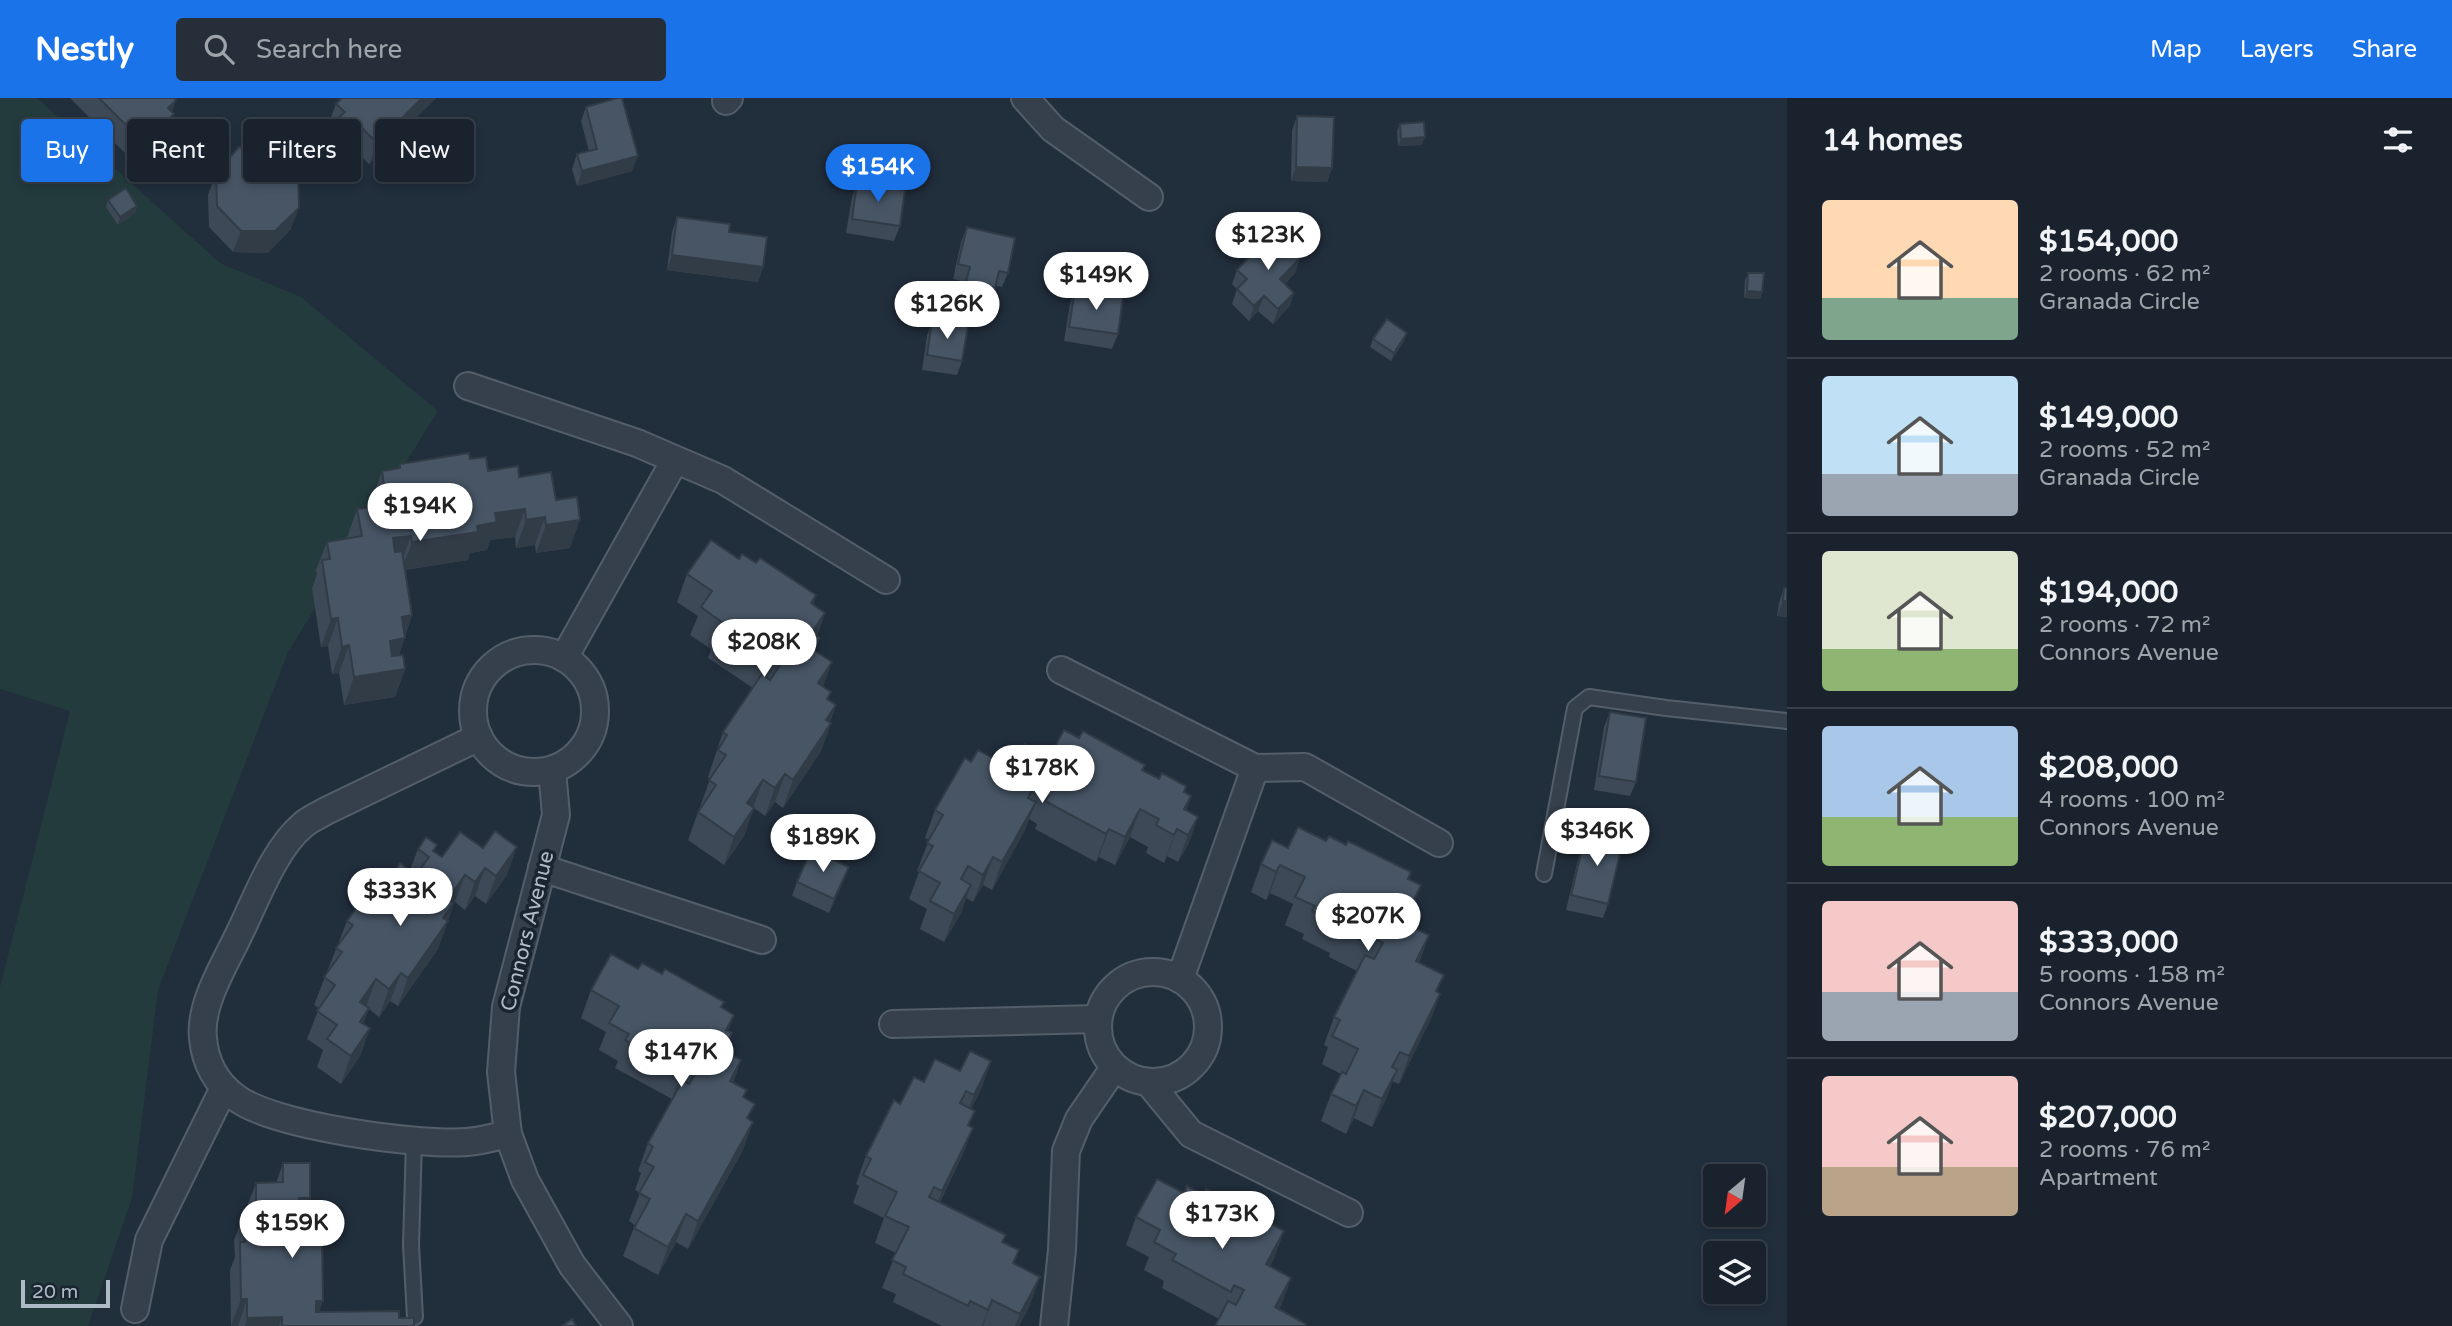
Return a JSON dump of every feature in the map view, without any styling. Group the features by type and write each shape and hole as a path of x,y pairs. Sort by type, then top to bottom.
{"street":[{"path":"1026,98 1053,129 1149,197"},
{"path":"468,386 637,443 723,480 886,580"},
{"path":"564,658 675,460"},
{"path":"531,650 564,658 580,670 591,688 596,708 594,728 585,746 571,761 552,770 517,770 501,763 488,751 479,737 474,720 478,687 499,661 514,654 531,650"},
{"path":"1061,670 1255,768 1305,767 1439,843"},
{"path":"479,737 303,824 289,841 260,892 207,1002 202,1027 206,1056 224,1088 245,1104 276,1116 373,1136 414,1140 467,1142 508,1134"},
{"path":"1180,979 1255,768"},
{"name":"Connors Avenue","path":"552,770 556,815 506,1007 501,1072 508,1134 525,1180 572,1265 619,1326"},
{"path":"542,868 762,940"},
{"path":"1146,972 1163,972 1192,988 1207,1014 1209,1028 1200,1057 1184,1073 1164,1082 1149,1083 1136,1080 1114,1068 1098,1037 1098,1019 1103,1002 1114,988 1128,978 1146,972"},
{"path":"893,1024 1098,1019"},
{"path":"1054,1326 1062,1250 1066,1150 1079,1119 1114,1068"},
{"path":"1149,1083 1191,1134 1349,1213"},
{"path":"135,1309 149,1240 224,1088"}],"lane":[{"path":"1544,874 1575,708 1589,696 1666,708 1787,721"},
{"path":"414,1140 411,1245 415,1317"}],"green space":[{"path":"0,98 37,98 60,119 21,119 21,182 113,182 113,167 127,182 220,263 301,297 438,411 288,652 158,990 132,1198 88,1326 0,1326 0,987 70,711 0,689"}],"building":[{"path":"99,98 176,100 168,108 174,114 169,119 127,119 127,126"},
{"path":"342,98 422,98 401,119 375,119 375,141 363,129 361,131 361,119 337,119 345,112 336,104"},
{"path":"622,98 638,156 582,171 577,154 597,149 586,107"},
{"path":"1297,116 1334,117 1332,168 1296,167"},
{"path":"1424,122 1425,137 1401,139 1400,124"},
{"path":"239,147 243,147 243,182 298,182 299,208 275,231 241,231 217,206 216,182 229,182 229,158"},
{"path":"857,182 905,190 900,226 852,219"},
{"path":"126,188 137,206 120,217 108,200"},
{"path":"677,217 730,224 729,232 767,237 763,267 672,255"},
{"path":"967,227 1015,238 1008,273 999,271 995,288 966,282 970,267 958,264"},
{"path":"1272,232 1300,258 1280,279 1294,293 1278,309 1264,296 1254,306 1237,289 1247,279 1237,270"},
{"path":"1748,273 1764,273 1762,292 1747,291"},
{"path":"1075,290 1123,297 1118,334 1069,327"},
{"path":"1387,319 1407,333 1394,353 1373,339"},
{"path":"932,321 968,326 962,361 927,355"},
{"path":"469,453 470,459 486,457 488,471 518,466 519,477 551,472 556,500 577,497 580,520 546,525 545,517 526,520 525,509 495,513 497,522 477,526 478,532 412,542 411,536 393,538 395,552 402,551 412,615 402,617 405,638 390,641 392,656 403,655 405,669 354,677 349,645 342,647 338,618 331,619 322,560 330,559 327,542 362,536 357,509 387,505 382,471 400,468 400,464"},
{"path":"711,540 739,559 742,554 756,563 760,558 816,595 811,603 825,613 812,632 820,638 812,649 832,662 818,683 831,692 827,699 836,705 826,720 831,723 793,780 785,774 775,788 763,780 747,803 754,808 734,837 698,812 716,785 709,780 726,755 718,750 727,735 723,732 762,674 770,680 780,665 774,661 770,665 718,630 723,623 701,607 712,591 687,574"},
{"path":"1784,588 1787,588 1787,601 1783,601"},
{"path":"1610,712 1646,718 1636,782 1599,776"},
{"path":"1064,730 1079,738 1083,731 1145,765 1142,770 1159,779 1162,773 1186,786 1184,792 1191,796 1184,809 1198,817 1188,835 1177,829 1174,835 1156,825 1159,819 1140,809 1125,837 1109,829 1106,834 1045,801 1048,796 1033,788 1028,798 1036,802 1002,862 993,857 983,875 968,866 961,879 971,885 954,914 930,901 940,883 919,871 933,846 927,843 943,815 935,810 965,758 971,762 978,750 1012,769 1025,744 1049,757"},
{"path":"1298,827 1326,841 1329,836 1346,845 1348,841 1411,872 1408,879 1421,885 1403,923 1429,935 1416,961 1444,975 1436,991 1440,994 1409,1056 1400,1052 1392,1067 1397,1070 1382,1099 1364,1090 1356,1106 1331,1094 1342,1072 1346,1074 1358,1049 1332,1036 1340,1020 1334,1017 1365,955 1374,959 1383,943 1373,938 1370,945 1339,929 1341,925 1312,911 1315,906 1295,897 1305,877 1280,865 1276,872 1261,864 1272,840 1288,848"},
{"path":"495,831 517,847 496,876 485,868 475,882 465,875 448,899 454,903 443,918 448,921 408,978 401,973 389,989 376,979 360,1002 369,1008 360,1022 370,1028 351,1056 327,1039 337,1025 317,1011 335,985 324,977 342,952 336,948 353,925 347,921 382,872 390,878 400,863 416,875 429,857 418,849 426,837 437,845 433,851 442,857 460,832 483,848"},
{"path":"1586,832 1623,841 1608,904 1571,895"},
{"path":"811,850 849,867 834,899 797,882"},
{"path":"611,954 638,969 642,963 662,974 665,969 724,1002 721,1007 734,1015 726,1030 732,1033 723,1050 741,1060 730,1081 747,1090 743,1097 755,1104 747,1118 753,1122 698,1221 686,1214 668,1247 634,1228 650,1199 639,1193 654,1167 645,1162 653,1147 648,1143 683,1080 689,1084 696,1072 685,1066 682,1072 625,1040 629,1034 609,1023 619,1006 591,990"},
{"path":"970,1051 991,1061 974,1095 966,1091 960,1103 975,1111 968,1125 973,1128 942,1191 934,1187 929,1197 1006,1235 1002,1242 1019,1250 1013,1263 1040,1277 1020,1314 992,1300 988,1310 970,1301 968,1306 903,1274 906,1267 892,1260 909,1227 885,1216 897,1192 863,1175 871,1159 866,1156 894,1100 900,1104 914,1077 924,1082 935,1059 960,1071"},
{"path":"283,1163 310,1163 310,1198 299,1198 299,1212 315,1211 315,1231 322,1231 323,1301 316,1301 316,1312 399,1311 399,1318 414,1318 414,1326 282,1326 282,1317 247,1318 247,1299 241,1299 240,1242 245,1242 245,1212 256,1212 256,1183 283,1182"},
{"path":"1157,1179 1184,1193 1187,1186 1204,1195 1206,1189 1284,1231 1266,1264 1291,1278 1275,1307 1306,1324 1305,1326 1215,1326 1228,1301 1236,1305 1244,1290 1234,1285 1231,1292 1172,1260 1176,1254 1154,1242 1160,1230 1136,1217"},
{"path":"572,1319 576,1326 562,1326"}]}
